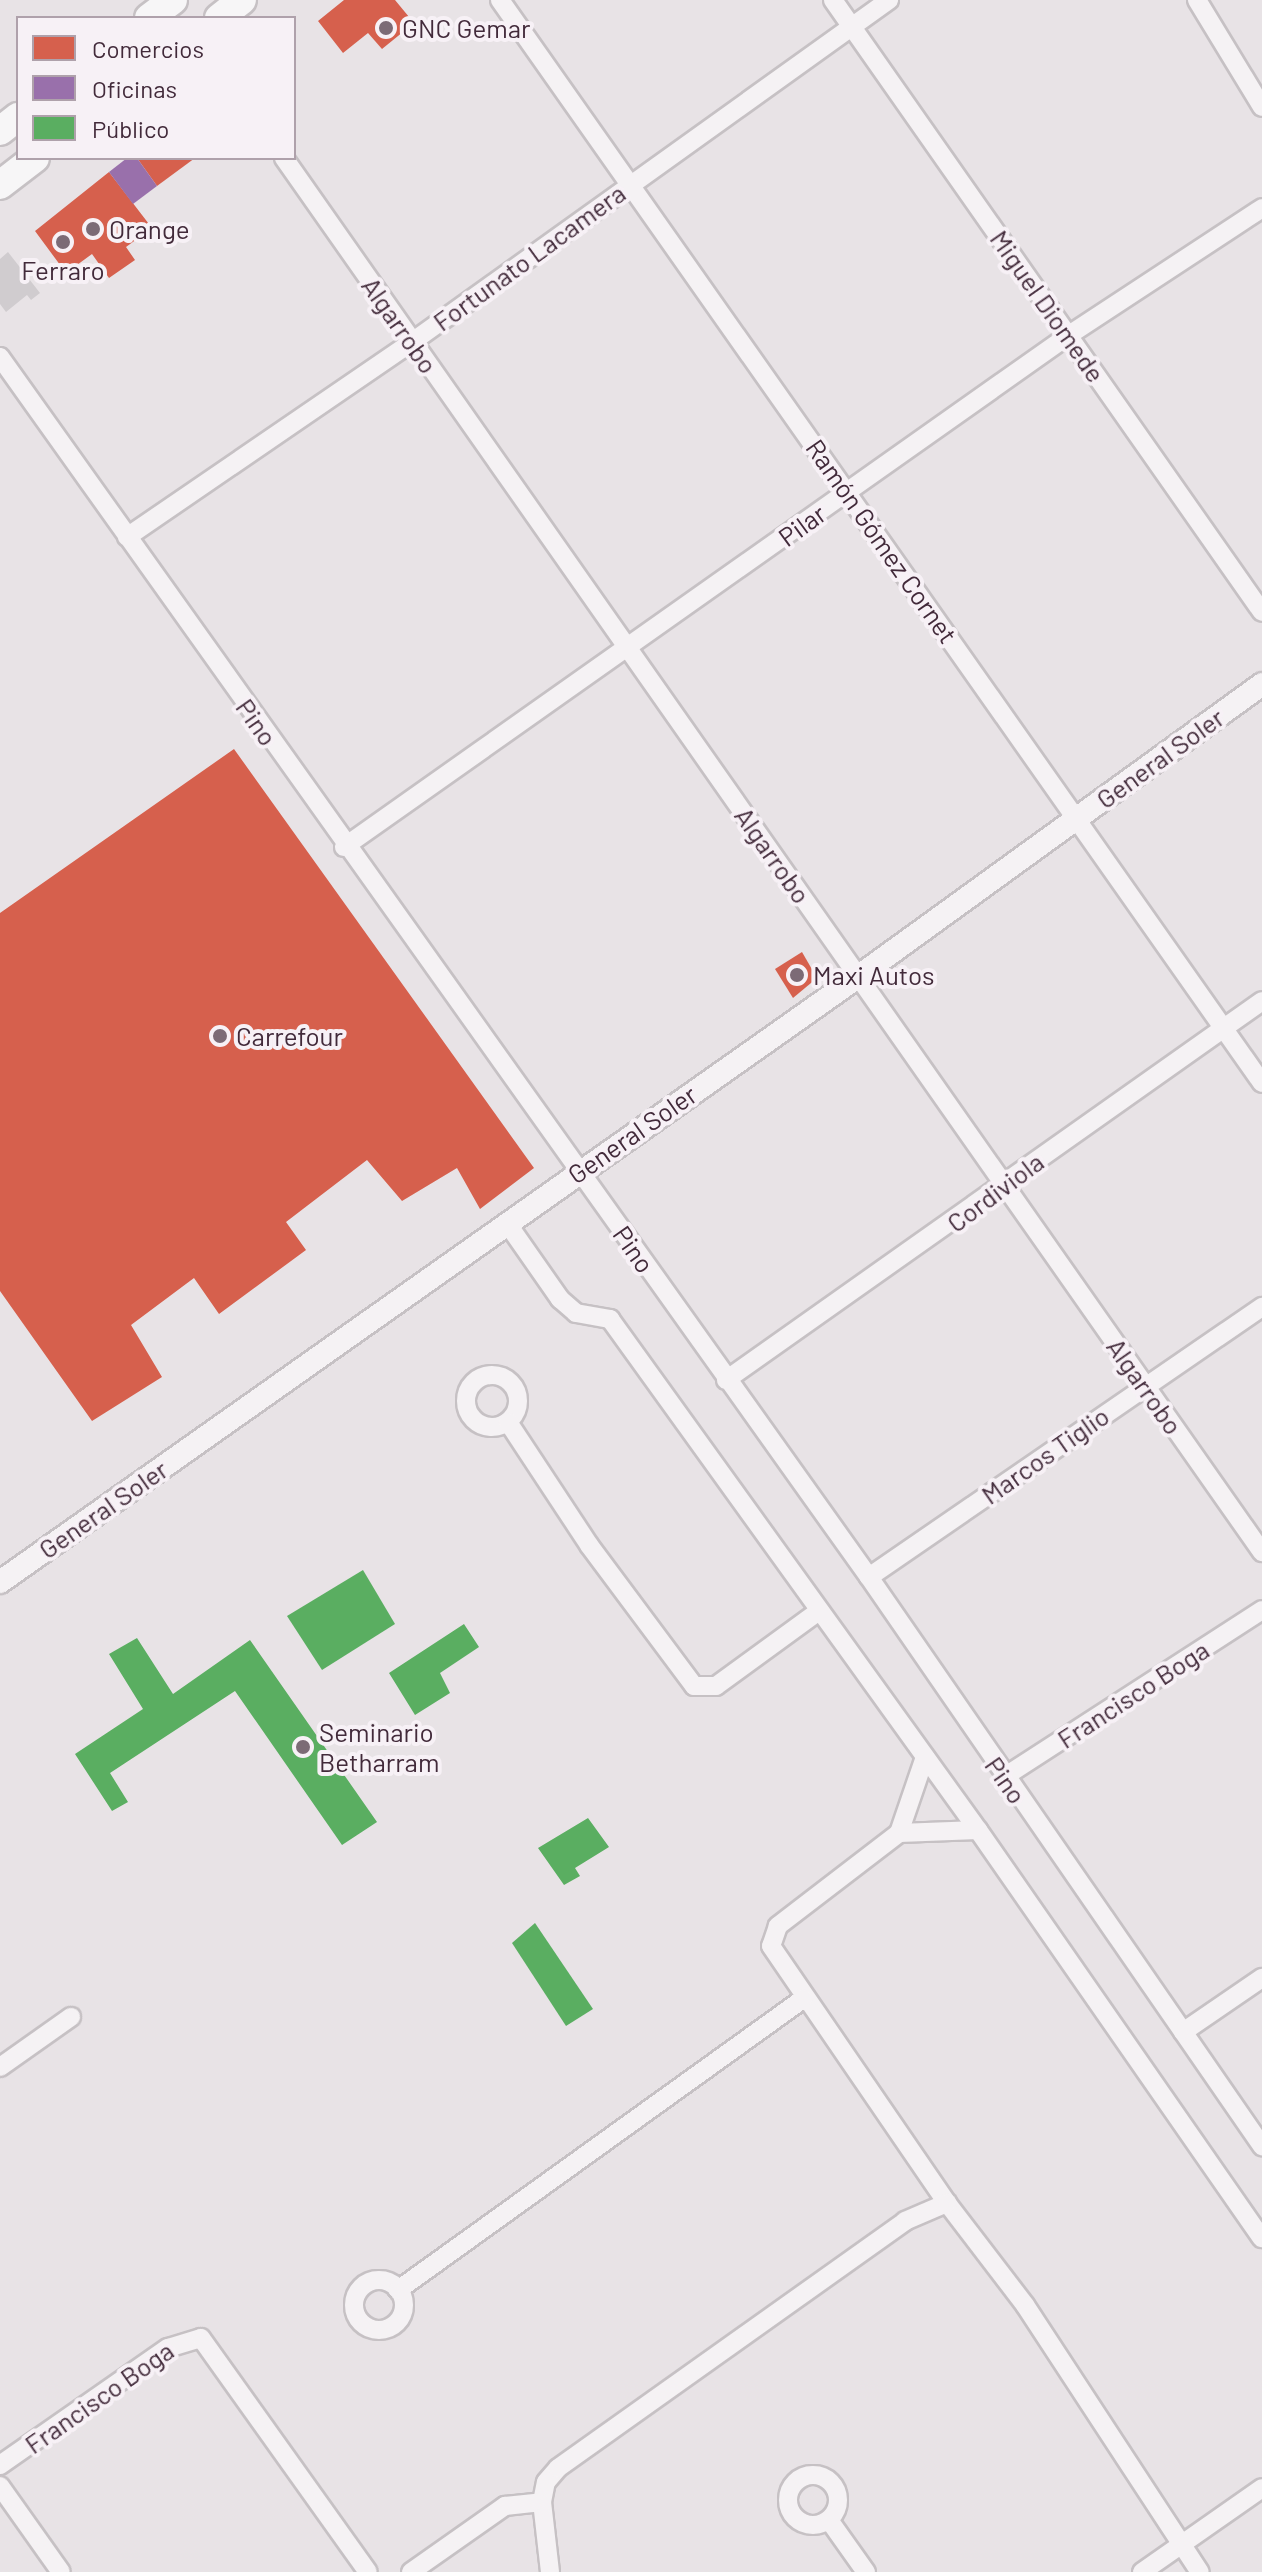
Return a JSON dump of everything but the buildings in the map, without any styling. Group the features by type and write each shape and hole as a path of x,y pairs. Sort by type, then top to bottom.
{"main road":[{"path":"152,16 173,0"},
{"path":"222,16 242,0"},
{"path":"0,131 16,119"},
{"path":"0,185 32,160"}],"street":[{"name":"Ramón Gómez Cornet","path":"500,0 1262,1083"},
{"name":"Miguel Diomede","path":"833,0 1262,612"},
{"name":"Fortunato Lacamera","path":"127,537 412,342 628,183 889,0"},
{"path":"1197,0 1262,107"},
{"name":"Algarrobo","path":"285,160 1262,1552"},
{"name":"Pilar","path":"344,847 628,650 1069,335 1262,208"},
{"name":"Pino","path":"0,357 344,847 869,1577 1004,1777 1262,2146"},
{"name":"General Soler","path":"0,1582 578,1171 859,976 1262,684"},
{"name":"Cordiviola","path":"726,1380 1004,1187 1262,1001"},
{"path":"507,1223 560,1299 576,1313 610,1319 978,1830 1262,2238"},
{"name":"Marcos Tiglio","path":"869,1577 1262,1307"},
{"path":"508,1422 589,1545 694,1686 716,1686 819,1611"},
{"name":"Francisco Boga","path":"1004,1777 1262,1610"},
{"path":"925,1757 899,1833 773,1932 771,1946 803,1999 947,2203 1025,2305 1200,2572"},
{"path":"899,1833 978,1830"},
{"path":"1183,2032 1262,1978"},
{"path":"398,2290 803,1999"},
{"path":"0,2067 71,2017"},
{"path":"550,2572 542,2502 546,2482 558,2468 905,2221 947,2203"},
{"name":"Francisco Boga","path":"0,2465 168,2348 184,2339 201,2338 368,2572"},
{"path":"0,2486 61,2572"},
{"path":"1142,2572 1262,2488"},
{"path":"411,2572 505,2506 542,2502"},
{"path":"829,2520 866,2572"}],"place":[{"name":"GNC Gemar","path":"386,28"},
{"name":"Orange","path":"93,229"},
{"name":"Ferraro","path":"63,242"},
{"name":"Maxi Autos","path":"797,975"},
{"name":"Carrefour","path":"220,1036"},
{"name":"Seminario Betharram","path":"303,1747"}]}
